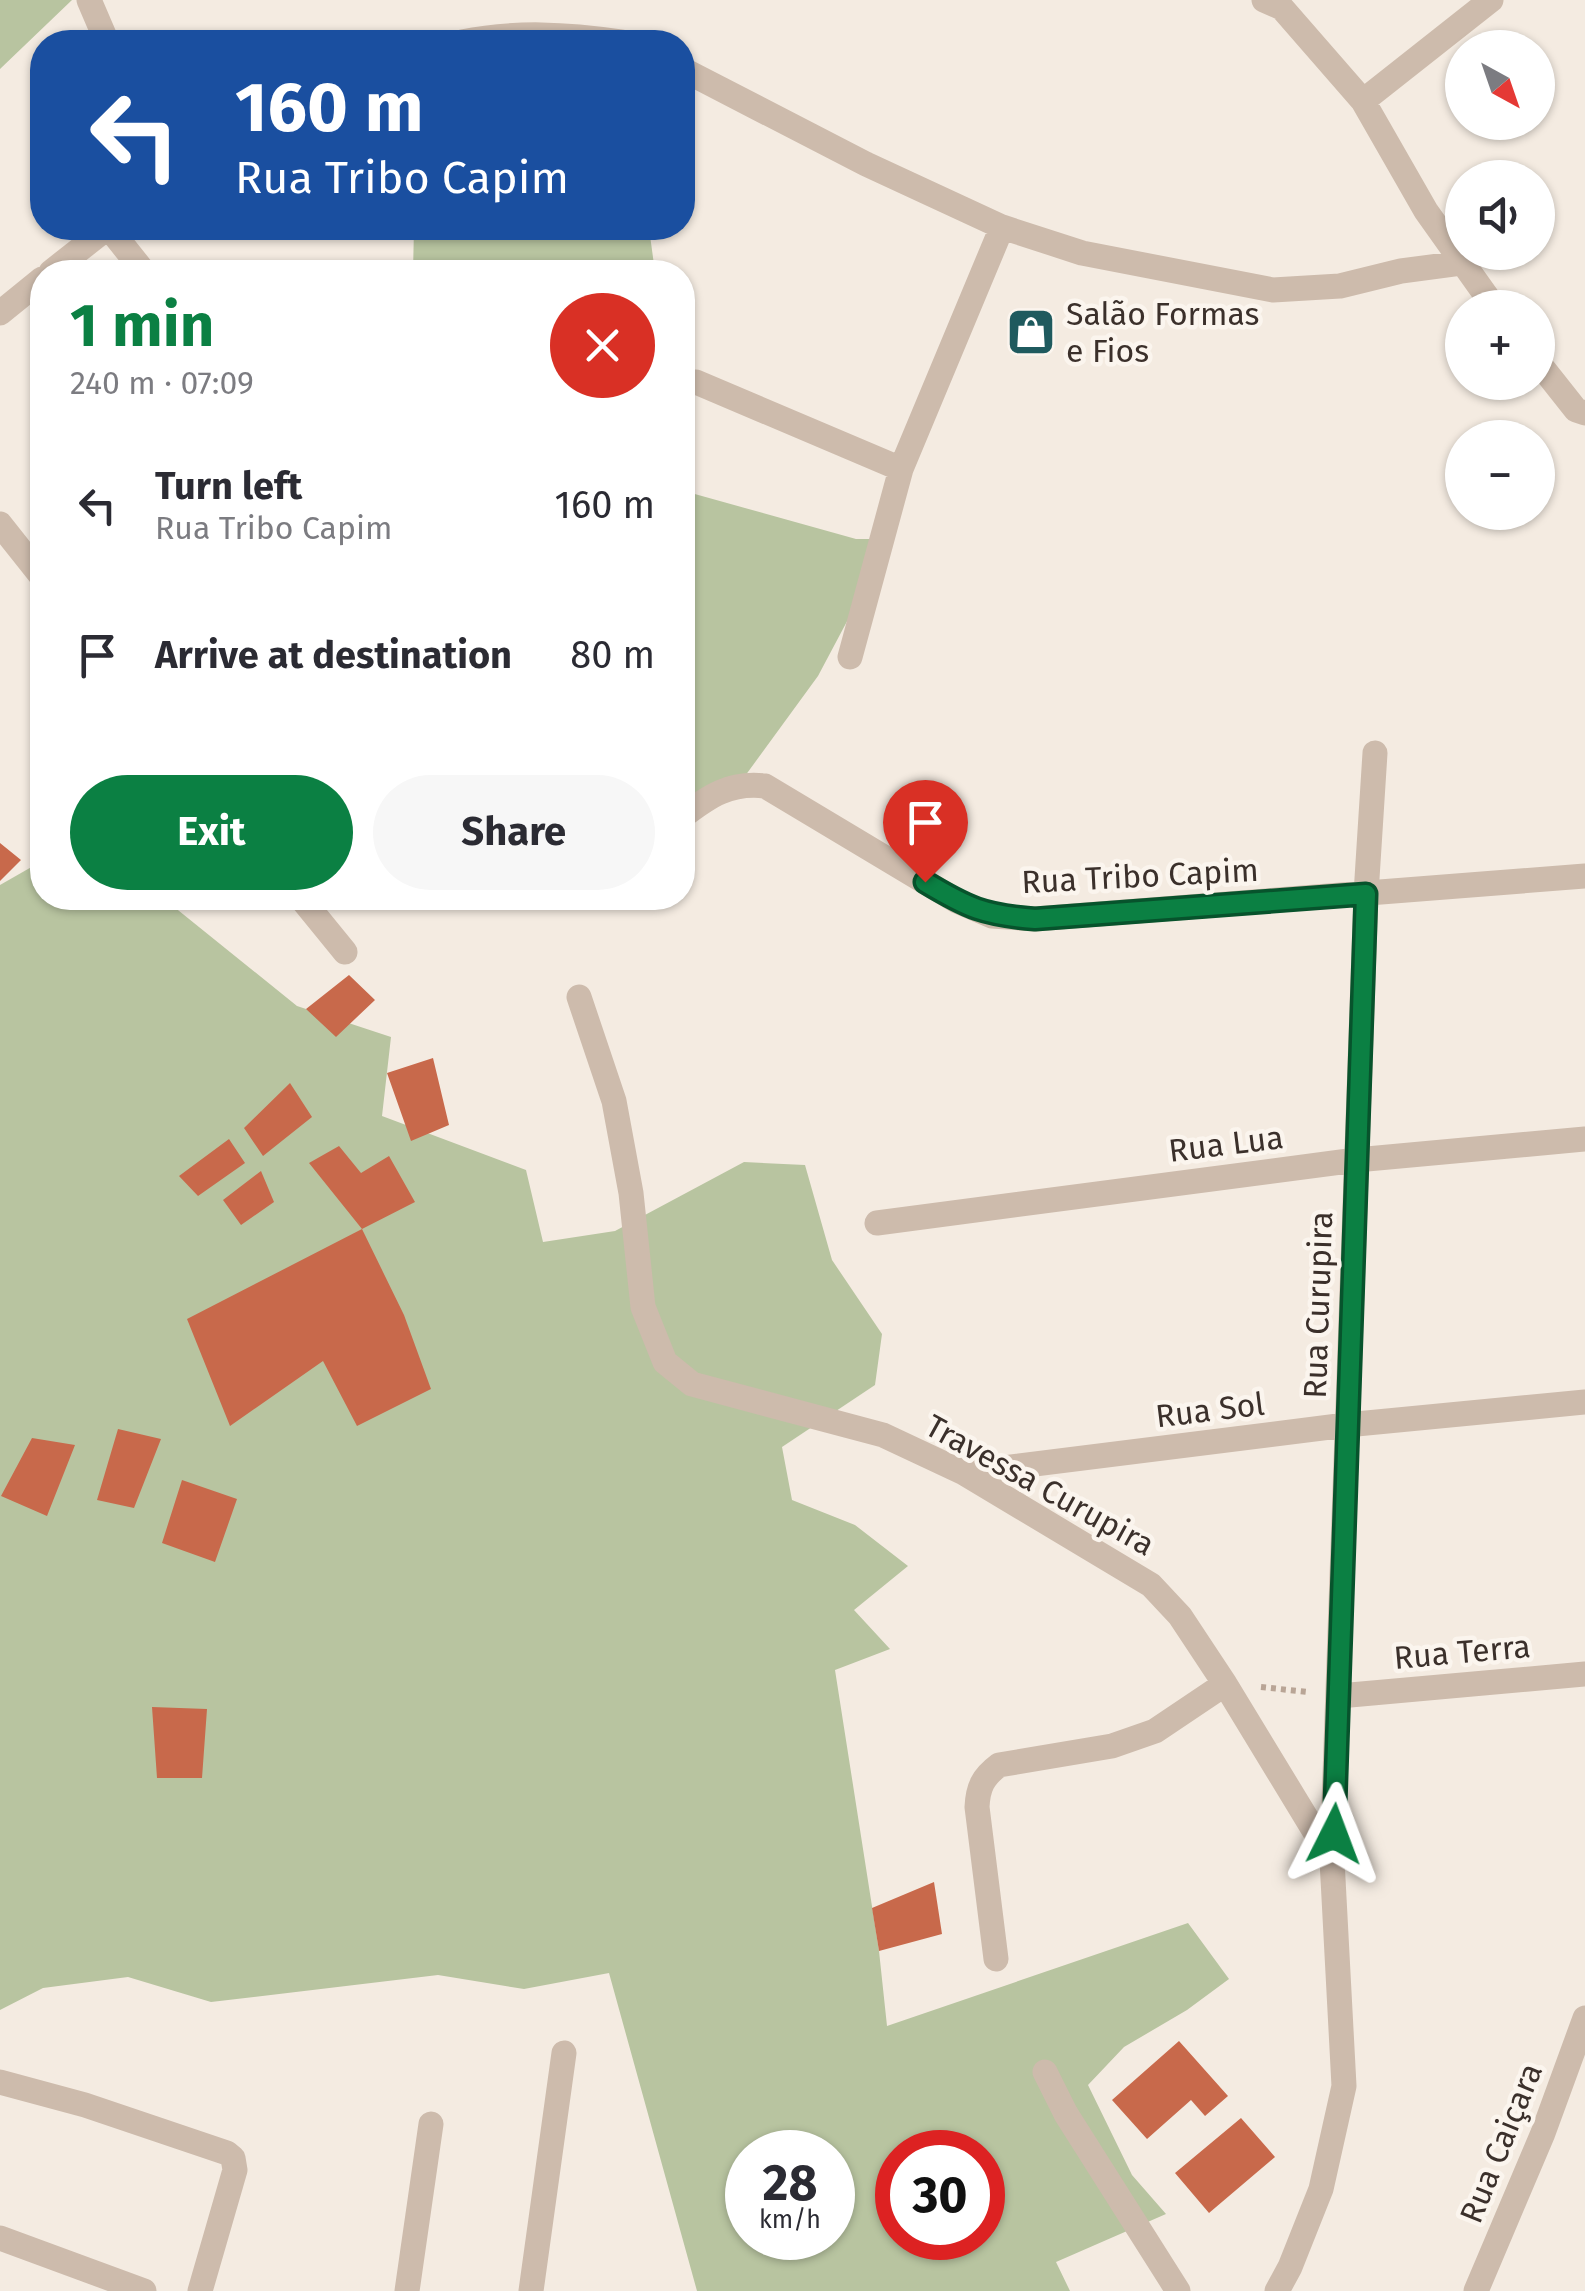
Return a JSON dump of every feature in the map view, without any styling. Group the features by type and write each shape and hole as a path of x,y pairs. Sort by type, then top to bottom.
{"street":[{"path":"89,0 101,30"},
{"path":"1363,101 1491,0"},
{"path":"1279,3 1363,101 1445,238"},
{"path":"695,76 849,156 1002,227 1082,253 1273,290 1340,286 1445,266"},
{"path":"850,657 902,469 1002,227"},
{"path":"67,260 92,240"},
{"path":"118,240 134,260"},
{"path":"0,313 30,289"},
{"path":"696,382 902,469"},
{"path":"1555,383 1576,410 1585,413"},
{"path":"0,524 30,562"},
{"name":"Rua Curupira","path":"1277,2291 1321,2188 1344,2086 1332,1860 1366,894 1375,753"},
{"name":"Rua Tribo Capim","path":"695,807 732,787 765,786 957,901 992,916 1035,919 1585,876"},
{"path":"311,910 344,952"},
{"name":"Travessa Curupira","path":"579,997 614,1101 632,1193 642,1307 665,1362 692,1384 883,1436 964,1474 1151,1584 1180,1616 1226,1684"},
{"name":"Rua Lua","path":"877,1222 1356,1160 1585,1139"},
{"name":"Rua Sol","path":"964,1474 1346,1425 1585,1402"},
{"name":"Rua Terra","path":"1339,1696 1585,1674"},
{"path":"996,1959 978,1807 978,1789 986,1774 1000,1765 1112,1746 1155,1731 1226,1684"},
{"name":"Rua Curupira","path":"1226,1684 1332,1860"},
{"name":"Rua Caiçara","path":"1476,2291 1543,2133 1585,2018"},
{"path":"530,2291 564,2053"},
{"path":"1045,2072 1066,2114 1178,2291"},
{"path":"0,2082 86,2105 233,2158 235,2170 200,2291"},
{"path":"406,2291 431,2124"},
{"path":"0,2238 144,2291"}],"path":[{"path":"1226,1684 1339,1696"}],"green space":[{"path":"0,0 72,0 41,30 30,30 30,40 0,69"},
{"path":"414,240 651,240 653,260 413,260"},
{"path":"695,494 887,546 818,676 737,787 695,815"},
{"path":"30,868 30,910 178,910 297,1006 391,1037 382,1116 526,1170 543,1242 615,1231 744,1162 805,1165 832,1260 882,1334 875,1385 782,1447 792,1500 855,1525 908,1566 854,1610 890,1649 835,1670 887,2026 1188,1923 1229,1979 1187,2010 1124,2047 1088,2085 1132,2175 1166,2214 1056,2262 1070,2291 697,2291 609,1973 524,1989 438,1975 211,2002 128,1977 43,1988 0,2010 0,885"}],"building":[{"path":"0,843 21,860 0,881"},
{"path":"349,975 375,1000 336,1037 306,1009"},
{"path":"433,1058 449,1125 411,1141 387,1073"},
{"path":"290,1083 312,1117 263,1156 244,1128"},
{"path":"229,1139 245,1163 198,1196 179,1176"},
{"path":"339,1146 361,1173 389,1156 415,1202 362,1229 309,1163"},
{"path":"261,1171 274,1202 241,1225 223,1200"},
{"path":"362,1229 404,1315 431,1389 357,1426 323,1361 230,1426 187,1319"},
{"path":"118,1429 161,1439 134,1508 97,1500"},
{"path":"32,1438 75,1445 47,1516 1,1496"},
{"path":"182,1480 237,1499 215,1562 162,1543"},
{"path":"152,1707 207,1709 202,1778 157,1778"},
{"path":"934,1882 942,1934 879,1951 872,1908"},
{"path":"1179,2041 1228,2096 1205,2116 1191,2100 1147,2139 1112,2100"},
{"path":"1241,2118 1275,2157 1209,2213 1175,2173"}],"place":[{"name":"Salão Formas e Fios","path":"1031,332"}],"route":[{"path":"925,882 992,916 1035,919 1366,894 1334,1834"}]}
